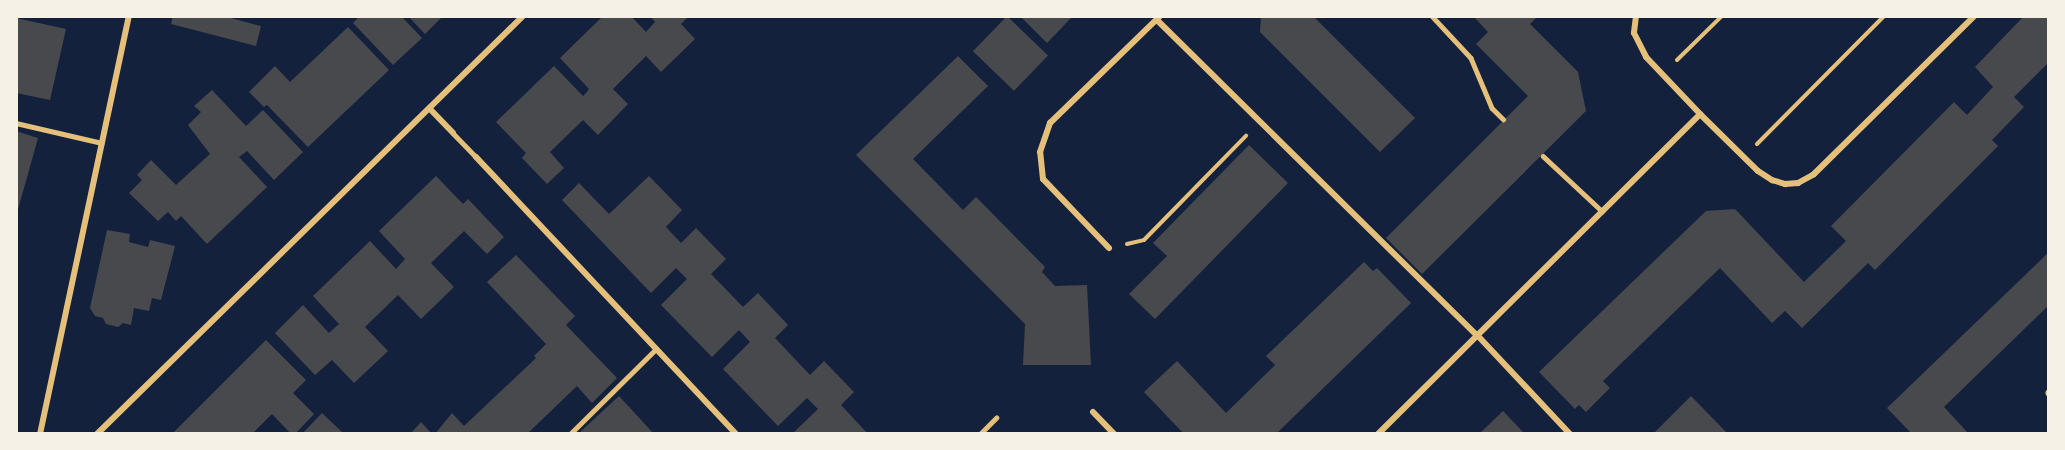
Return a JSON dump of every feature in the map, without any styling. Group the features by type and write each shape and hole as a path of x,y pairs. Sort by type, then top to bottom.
{"street":[{"path":"40,434 129,16"},
{"path":"97,434 523,16"},
{"path":"1636,16 1634,33 1638,46 1662,74 1744,157 1772,180 1785,184 1798,183 1814,174 1974,16"},
{"path":"1108,248 1042,179 1040,152 1050,123 1159,18 1478,336 1570,434"},
{"path":"430,109 453,133"},
{"path":"1378,434 1700,114"},
{"path":"476,157 736,434"},
{"path":"1093,412 1114,434"}],"lane":[{"path":"1432,16 1471,58 1492,108 1503,119"},
{"path":"16,123 102,142"},
{"path":"453,133 476,157"},
{"path":"1543,156 1602,211"},
{"path":"570,434 656,349"},
{"path":"980,434 996,418"}],"path":[{"path":"1662,74 1722,16"},
{"path":"1744,157 1884,16"},
{"path":"1108,248 1144,240 1260,121"}],"building":[{"path":"173,16 223,16 261,26 256,46 171,24"},
{"path":"360,16 401,16 422,38 393,65 353,23"},
{"path":"408,16 443,16 425,34"},
{"path":"603,16 631,16 646,32 655,22 650,16 689,16 681,24 695,39 661,72 646,56 613,89 628,104 598,135 583,120 550,152 564,168 547,184 522,158 526,153 496,122 554,66 583,96 589,89 560,58"},
{"path":"1007,16 1048,56 1014,91 973,51"},
{"path":"1020,16 1073,16 1047,43"},
{"path":"1261,16 1313,16 1415,118 1380,152 1260,32"},
{"path":"1473,16 1538,16 1530,24 1578,72 1586,111 1422,274 1386,238 1528,96 1476,44 1488,32"},
{"path":"2024,16 2048,16 2048,63 2014,97 2024,107 1992,140 1998,146 1875,270 1868,263 1802,328 1785,311 1772,323 1720,268 1603,381 1610,388 1586,412 1579,405 1575,409 1539,372 1706,211 1735,209 1804,282 1846,241 1831,226 1954,102 1967,115 1993,87 1975,67"},
{"path":"16,18 66,29 50,100 16,93"},
{"path":"348,27 389,70 308,147 267,105 264,107 249,92 275,66 290,82"},
{"path":"958,56 988,86 913,159 963,210 976,197 1045,267 1042,272 1055,286 1087,285 1091,365 1023,365 1025,324 856,155"},
{"path":"212,90 246,126 263,110 303,152 274,180 247,151 239,157 267,187 207,244 181,216 176,221 168,212 158,221 129,193 142,180 137,175 151,160 176,185 210,154 188,125 201,112 194,106"},
{"path":"16,131 38,138 17,213 16,213"},
{"path":"1249,145 1288,183 1155,319 1129,294 1167,256 1153,243"},
{"path":"436,176 463,204 468,199 504,237 487,254 464,231 431,263 454,287 421,319 398,295 365,327 388,351 354,383 332,360 315,375 275,333 303,305 329,333 339,324 313,296 370,241 396,269 405,259 379,231"},
{"path":"649,176 682,210 666,227 681,243 696,228 726,259 711,274 743,307 758,293 788,325 775,338 810,375 824,361 854,392 841,405 868,434 792,434 818,409 807,398 778,426 723,369 750,342 739,330 712,357 661,305 687,279 676,268 651,293 562,200 579,183 609,214"},
{"path":"107,230 130,234 129,242 148,247 150,240 175,246 161,300 152,298 149,311 134,308 131,325 123,323 118,327 106,324 103,318 95,316 90,308"},
{"path":"2048,253 2048,306 1944,407 1969,434 1912,434 1887,408"},
{"path":"516,255 575,316 566,325 617,378 592,403 577,386 527,434 435,434 452,413 464,426 536,358 534,356 546,344 487,282"},
{"path":"1364,262 1373,271 1377,268 1411,303 1276,434 1184,434 1144,392 1177,361 1226,413 1275,365 1266,356"},
{"path":"266,340 306,380 293,393 314,414 295,434 291,434 272,414 252,434 172,434"},
{"path":"619,396 654,434 578,434"},
{"path":"1691,396 1728,434 1653,434"},
{"path":"1503,411 1525,434 1479,434"},
{"path":"322,413 344,434 302,434"},
{"path":"421,422 432,434 410,434"}]}
